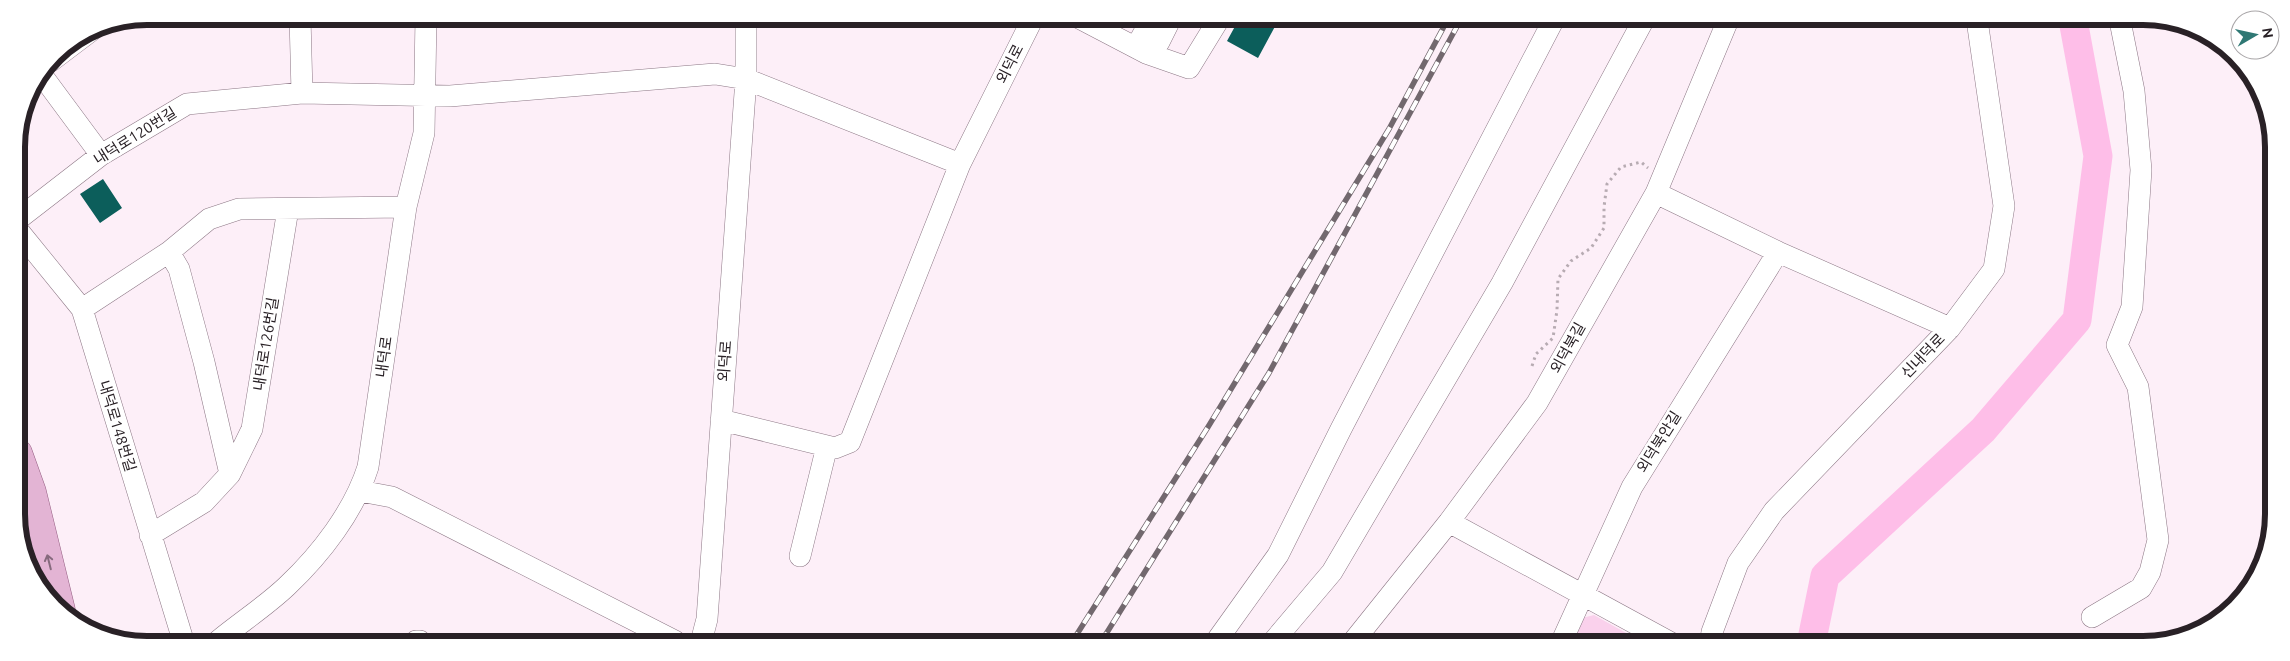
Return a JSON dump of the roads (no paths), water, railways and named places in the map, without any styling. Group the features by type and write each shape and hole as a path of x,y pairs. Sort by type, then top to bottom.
{"main road":[{"path":"25,472 32,492 58,596"}],"street":[{"path":"300,25 302,94"},
{"name":"내덕로","path":"224,636 287,586 324,545 360,491 368,467 406,207 424,133 426,25"},
{"name":"외덕로","path":"703,636 707,619 746,79 746,25"},
{"name":"외덕로","path":"828,446 835,448 850,442 960,164 1030,25"},
{"path":"1092,25 1146,53 1188,68 1215,25"},
{"path":"1146,53 1142,38 1148,25"},
{"path":"1146,53 1159,42 1168,25"},
{"path":"1221,636 1278,555 1345,420 1551,25"},
{"path":"1278,636 1332,572 1502,283 1641,25"},
{"name":"외덕북길","path":"1358,636 1449,522 1537,403 1656,193 1726,25"},
{"name":"신내덕로","path":"1711,636 1738,564 1774,511 1950,328 1994,269 2004,206 1978,25"},
{"path":"2092,618 2141,588 2150,572 2158,540 2138,387 2117,345 2132,307 2141,170 2134,91 2121,25"},
{"path":"424,96 450,96 715,74 746,79 960,164"},
{"path":"45,80 101,155"},
{"name":"내덕로120번길","path":"25,214 101,155 187,104 302,94 424,96"},
{"path":"1656,193 1778,252 1950,328"},
{"path":"82,309 169,252 209,219 239,209 406,207"},
{"name":"내덕로126번길","path":"150,536 204,502 230,474 252,429 288,209"},
{"name":"내덕로148번길","path":"25,239 82,309 182,636"},
{"path":"169,252 179,268 204,362 230,474"},
{"name":"외덕북안길","path":"1564,636 1632,487 1778,252"},
{"path":"721,420 828,446 800,556"},
{"path":"360,491 392,497 663,636"},
{"path":"1449,522 1658,636"}],"waterway":[{"path":"1813,636 1825,576 1983,430 2077,320 2098,156 2074,25"}],"railway":[{"path":"1076,636 1208,427 1389,129 1445,25"},
{"path":"1105,636 1269,373 1458,25"}]}
